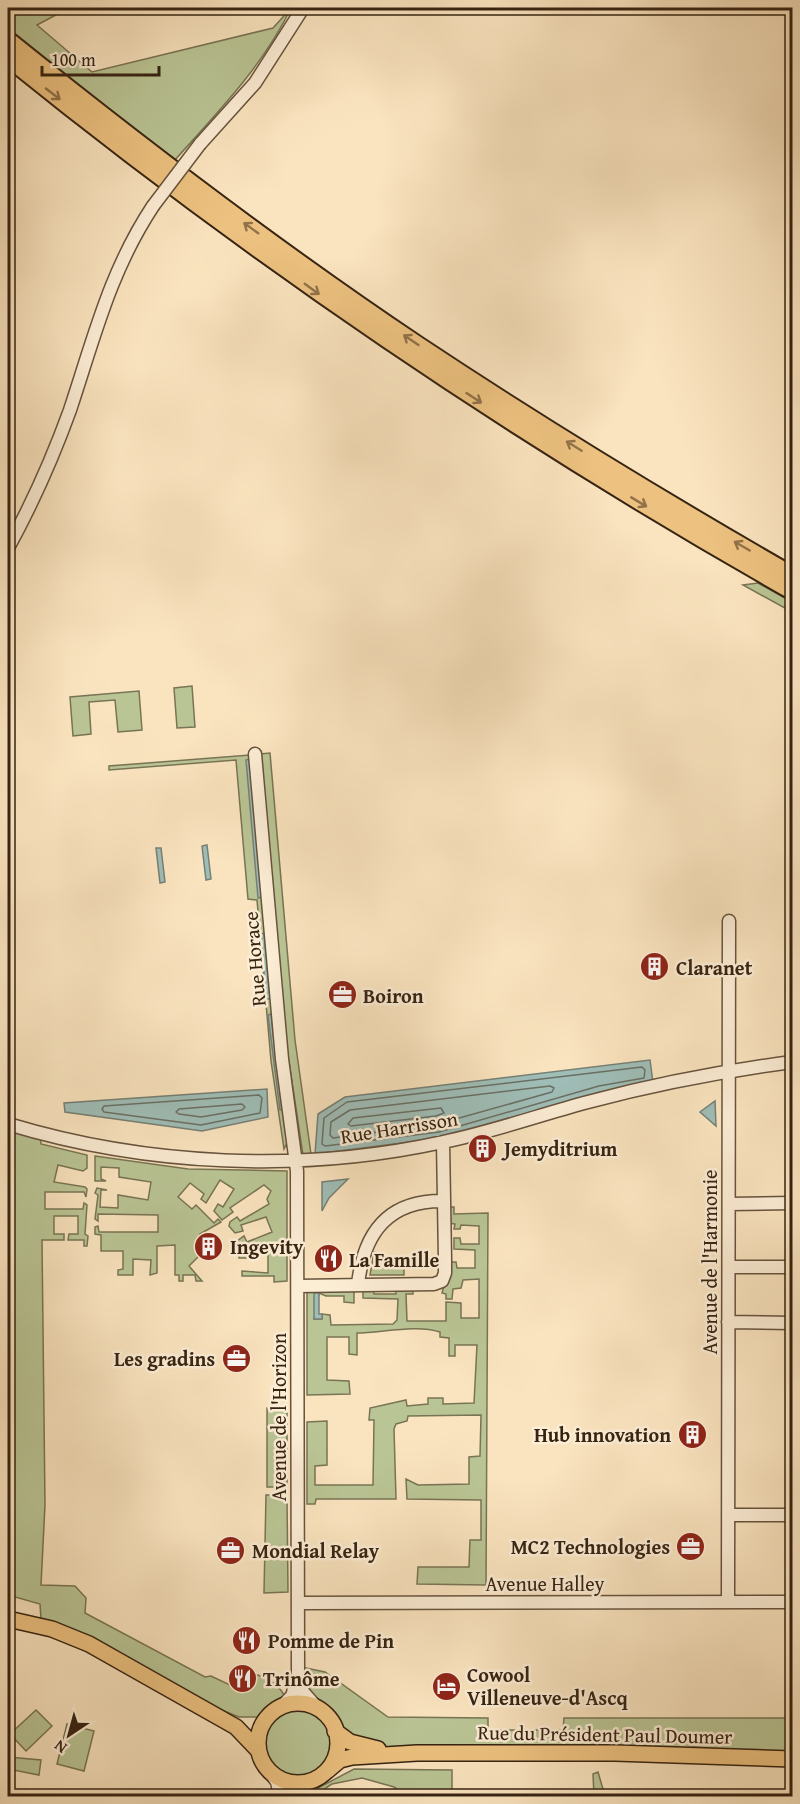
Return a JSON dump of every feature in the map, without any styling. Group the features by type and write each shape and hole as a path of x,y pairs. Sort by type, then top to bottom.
{"highway":[{"path":"8,40 218,203 393,328 607,466 792,575"},
{"path":"8,58 195,204 361,323 595,475 792,591"}],"main road":[{"path":"8,1619 68,1634 186,1698 243,1732 258,1750 270,1772 289,1782 305,1782 327,1771 337,1752 336,1731 329,1719 319,1710 302,1704 276,1711 261,1719 244,1721 186,1698"},
{"path":"8,1625 57,1637 114,1659"},
{"path":"258,1750 261,1728 276,1711"},
{"name":"Rue du Président Paul Doumer","path":"336,1731 345,1740 362,1746 417,1753"},
{"name":"Rue du Président Paul Doumer","path":"327,1771 340,1760 352,1756 417,1753 627,1753 792,1759"}],"street":[{"path":"8,548 48,466 66,421 111,281 130,243 153,206 200,144 255,83 303,8"},
{"name":"Rue Horace","path":"255,754 282,1059 296,1160"},
{"name":"Avenue de l'Harmonie","path":"728,1602 729,921"},
{"name":"Rue Harrisson","path":"8,1124 69,1139 144,1153 207,1159 296,1160 384,1152 443,1142 615,1095 792,1062"},
{"path":"298,1286 434,1284 441,1281 445,1273 443,1142"},
{"name":"Avenue de l'Horizon","path":"276,1711 294,1691 298,1674 296,1160"},
{"path":"358,1284 366,1249 382,1223 407,1206 423,1201 444,1201"},
{"path":"729,1204 792,1203"},
{"path":"729,1267 792,1267"},
{"path":"728,1322 792,1323"},
{"path":"728,1515 792,1515"},
{"name":"Avenue Halley","path":"298,1603 792,1602"},
{"name":"Avenue de l'Horizon","path":"298,1674 303,1692 319,1710"},
{"path":"270,1772 277,1782 280,1797"},
{"path":"288,1797 305,1782"}],"green space":[{"path":"8,8 30,10 30,8 69,8 37,25 92,72 273,28 291,8 267,50 253,69 223,107 174,161 8,28"},
{"path":"758,583 792,602 792,612 743,585"},
{"path":"192,686 195,727 177,728 174,688"},
{"path":"139,691 142,730 118,732 115,700 89,702 91,734 73,736 70,697"},
{"path":"270,753 295,1040 311,1154 303,1155 286,1041 260,754"},
{"path":"250,755 288,1141 284,1149 271,1061 257,900 248,899 236,760 109,770 109,766"},
{"path":"8,1126 40,1135 41,1144 87,1155 87,1168 83,1171 58,1165 54,1182 85,1187 86,1197 84,1192 45,1192 45,1209 83,1209 84,1203 87,1205 85,1234 88,1236 87,1246 84,1246 84,1240 68,1240 69,1234 78,1234 78,1216 54,1216 54,1234 64,1234 64,1240 42,1240 45,1505 41,1585 75,1586 86,1598 85,1613 205,1677 211,1676 232,1686 258,1675 271,1682 281,1690 286,1699 257,1717 239,1717 212,1706 41,1619 40,1604 8,1595"},
{"path":"95,1156 188,1169 287,1171 287,1281 274,1282 274,1276 242,1276 242,1271 268,1273 268,1255 249,1254 249,1258 239,1258 239,1244 233,1244 244,1236 247,1242 272,1232 266,1217 241,1225 243,1231 235,1233 229,1226 230,1222 237,1217 240,1221 269,1204 267,1199 271,1191 264,1185 230,1208 233,1212 222,1220 214,1211 218,1204 223,1207 234,1189 220,1180 206,1203 201,1199 204,1194 190,1183 178,1197 192,1209 196,1205 214,1223 218,1219 221,1222 200,1234 200,1255 189,1266 202,1281 196,1281 195,1275 183,1275 183,1281 179,1281 179,1275 175,1275 175,1245 157,1246 157,1273 150,1275 151,1260 133,1259 133,1275 118,1275 118,1270 123,1269 123,1251 101,1251 101,1235 95,1234 95,1227 98,1226 99,1232 158,1232 158,1215 98,1214 98,1221 95,1219 97,1188 107,1190 101,1190 100,1207 118,1208 118,1195 148,1200 151,1182 119,1177 119,1168 101,1167 101,1179 106,1181 95,1181"},
{"path":"450,1207 454,1207 454,1214 488,1213 486,1585 417,1584 418,1567 469,1567 470,1540 481,1540 481,1500 407,1499 406,1479 418,1485 469,1484 469,1457 480,1456 481,1415 408,1416 407,1421 396,1424 394,1429 396,1499 316,1499 315,1504 307,1504 307,1422 327,1421 327,1465 315,1466 315,1485 373,1485 374,1420 369,1420 370,1408 406,1400 407,1406 428,1404 428,1398 443,1398 443,1404 474,1403 477,1345 455,1345 455,1356 449,1356 449,1338 440,1337 440,1332 420,1329 357,1333 357,1355 349,1354 349,1337 327,1337 327,1380 349,1381 350,1394 307,1395 307,1288 354,1288 354,1303 344,1302 344,1296 326,1296 319,1293 314,1319 322,1319 322,1314 330,1315 331,1325 393,1324 397,1320 398,1299 363,1298 363,1288 373,1288 374,1294 396,1294 396,1288 413,1288 413,1294 406,1294 407,1321 446,1321 446,1302 461,1303 461,1318 479,1318 479,1279 463,1280 461,1288 453,1289 452,1299 446,1299 446,1294 442,1293 450,1262 456,1262 457,1268 475,1268 475,1250 454,1249 454,1238 460,1238 461,1244 479,1244 479,1226 461,1225 460,1229 454,1229 455,1224 449,1223"},
{"path":"374,1252 404,1265 404,1275 370,1275"},
{"path":"267,1408 287,1408 287,1487 267,1487"},
{"path":"266,1495 287,1495 288,1592 264,1593"},
{"path":"301,1667 325,1672 388,1717 488,1718 488,1730 563,1730 564,1718 792,1718 792,1755 694,1747 671,1750 390,1748 358,1742 340,1728 331,1713 304,1688"},
{"path":"305,1709 318,1715 327,1724 331,1730 333,1744 331,1758 323,1769 312,1777 291,1779 273,1769 265,1758 263,1737 273,1719 284,1711"},
{"path":"36,1710 52,1726 26,1751 10,1734"},
{"path":"67,1724 94,1731 84,1771 57,1764"},
{"path":"8,1757 41,1760 39,1775 8,1769"},
{"path":"354,1769 452,1770 452,1796 408,1796 394,1787 362,1778 332,1784 316,1794 317,1796 303,1796"},
{"path":"598,1772 605,1796 594,1796 593,1774"}],"water":[{"path":"250,759 262,897 258,898 246,760"},
{"path":"207,845 211,879 206,880 202,846"},
{"path":"156,848 161,848 165,882 160,883"},
{"path":"264,933 270,999 266,999 261,934"},
{"path":"271,1014 282,1110 280,1110 268,1015"},
{"path":"650,1060 653,1083 601,1092 441,1138 315,1154 318,1114 345,1097"},
{"path":"267,1089 268,1117 202,1131 65,1112 64,1103"},
{"path":"715,1101 716,1126 700,1112"},
{"path":"348,1179 329,1198 322,1211 322,1182"},
{"path":"314,1293 319,1293 319,1314 322,1314 322,1319 314,1319"}],"place":[{"name":"Claranet","path":"655,967"},
{"name":"Boiron","path":"342,995"},
{"name":"Jemyditrium","path":"483,1148"},
{"name":"Ingevity","path":"209,1246"},
{"name":"La Famille","path":"328,1259"},
{"name":"Les gradins","path":"236,1358"},
{"name":"Hub innovation","path":"692,1434"},
{"name":"MC2 Technologies","path":"691,1546"},
{"name":"Mondial Relay","path":"231,1550"},
{"name":"Pomme de Pin","path":"247,1640"},
{"name":"Trinôme","path":"242,1678"},
{"name":"Cowool Villeneuve-d'Ascq","path":"446,1686"}]}
